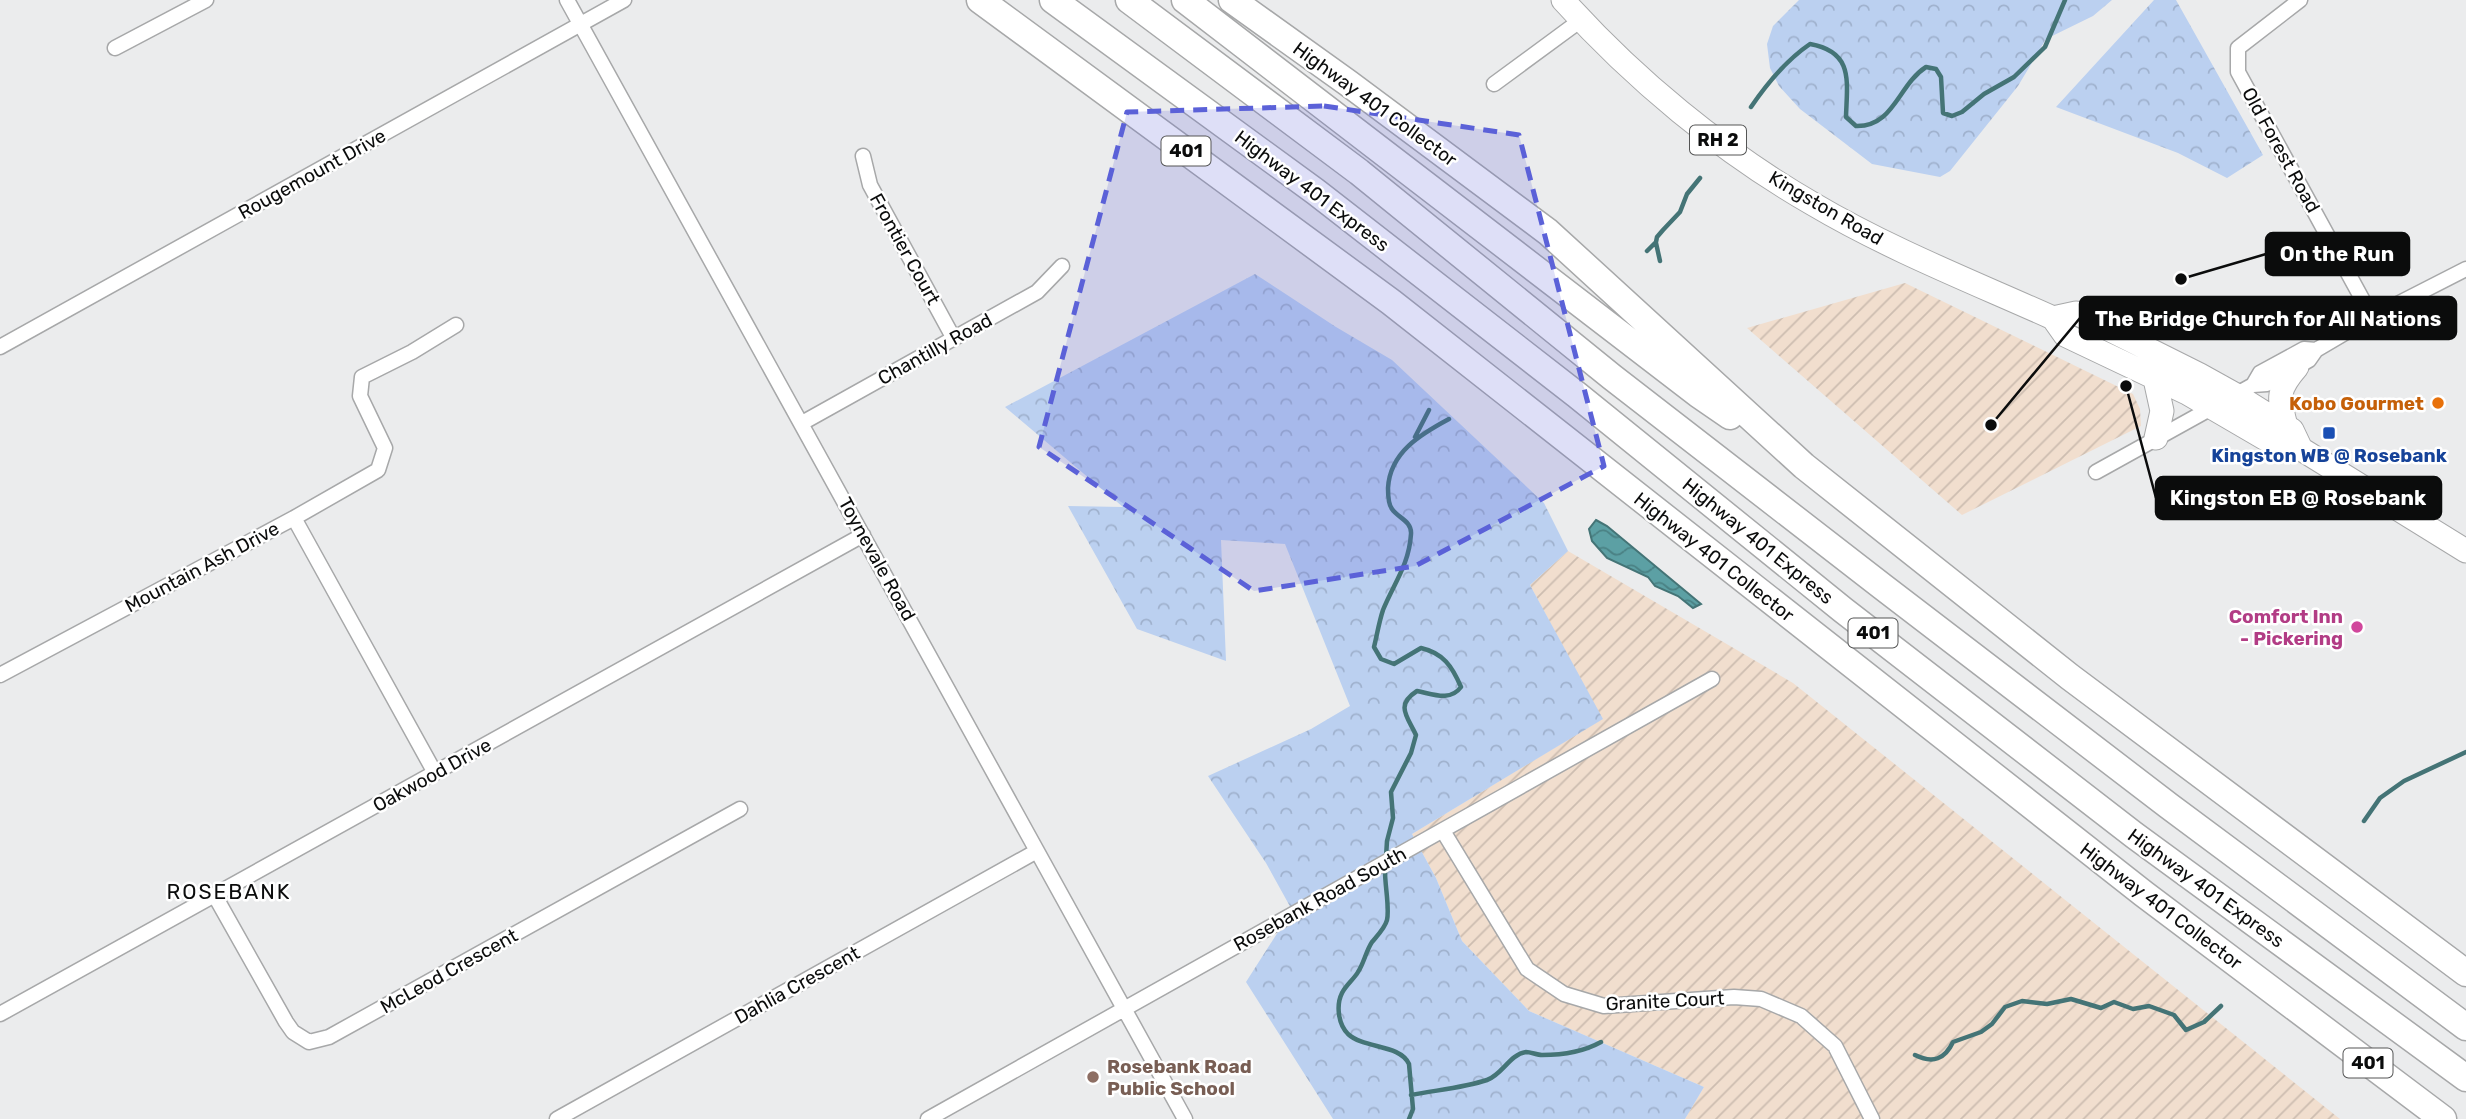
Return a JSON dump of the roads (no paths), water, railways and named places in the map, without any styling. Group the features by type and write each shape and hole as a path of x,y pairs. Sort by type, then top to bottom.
{"highway":[{"name":"Highway 401 Collector","path":"980,0 1391,302 1954,746 2443,1119"},
{"name":"Highway 401 Express","path":"1053,0 1316,192 2123,827 2466,1079"},
{"name":"Highway 401 Express","path":"1129,0 1359,172 1612,377 1883,587 2169,806 2466,1027"},
{"path":"1185,0 1698,394 1804,466"},
{"name":"Highway 401 Collector","path":"1232,0 1548,232 1804,466 2070,677 2466,973"},
{"path":"2293,1006 2420,1119"}],"main road":[{"name":"Kingston Road","path":"1563,0 1581,20 1678,109 1742,157 1813,204 1897,248 2053,318 2065,335 2213,408 2283,449 2301,449 2466,551"},
{"name":"Kingston Road","path":"2053,318 2076,313 2200,375 2245,390 2292,430 2301,449"},
{"path":"2286,426 2280,399 2281,389 2297,367"},
{"path":"2155,379 2162,411 2156,438"}],"street":[{"path":"115,48 206,0"},
{"name":"Toynevale Road","path":"567,0 1185,1119"},
{"name":"Rougemount Drive","path":"0,347 624,0"},
{"name":"Old Forest Road","path":"2300,0 2238,48 2238,72 2372,317"},
{"path":"1494,84 1581,20"},
{"name":"Frontier Court","path":"863,156 870,185 954,339"},
{"name":"Chantilly Road","path":"802,423 1037,292 1062,266"},
{"path":"2096,472 2245,390 2267,384 2309,360 2316,350 2372,317 2466,269"},
{"path":"294,518 379,470 385,449 360,396 362,377 412,352 456,325"},
{"path":"2245,390 2260,373 2304,349 2316,350"},
{"name":"Mountain Ash Drive","path":"0,675 294,518 435,773"},
{"name":"Oakwood Drive","path":"0,1014 863,535"},
{"name":"Rosebank Road South","path":"928,1119 1712,679"},
{"name":"McLeod Crescent","path":"215,896 286,1022 293,1032 309,1042 329,1037 740,809"},
{"name":"Granite Court","path":"1443,831 1527,970 1564,994 1604,1006 1734,997 1761,999 1801,1016 1835,1046 1872,1119"},
{"name":"Dahlia Crescent","path":"557,1119 1037,851"}],"water":[{"path":"1596,520 1607,526 1701,604 1693,608 1678,596 1655,586 1648,577 1607,558 1592,541 1589,529"}],"waterway":[{"path":"1751,107 1778,73 1810,44 1824,48 1841,61 1847,80 1846,117 1856,126 1879,120 1926,67 1936,69 1941,77 1943,113 1952,116 2014,77 2045,47 2065,0"},
{"path":"1647,251 1680,212 1687,194 1700,178"},
{"path":"1656,243 1660,261"},
{"path":"1415,437 1429,410"},
{"path":"1386,857 1393,818 1391,792 1411,753 1416,735 1405,711 1406,701 1417,691 1446,696 1457,692 1461,687 1450,667 1441,657 1429,650 1421,648 1394,664 1381,659 1374,647 1383,610 1400,574 1411,534 1407,523 1391,507 1388,488 1394,464 1401,454 1418,438 1449,419"},
{"path":"2364,821 2380,798 2404,781 2466,752"},
{"path":"1385,866 1387,920 1370,946 1358,972 1342,993 1339,1014 1348,1034 1355,1039 1398,1053 1409,1064 1413,1109 1409,1119"},
{"path":"1915,1055 1927,1059 1942,1056 1953,1042 1981,1032 1992,1024 2005,1007 2022,1001 2047,1004 2071,999 2101,1008 2114,1002 2133,1009 2149,1006 2174,1015 2186,1030 2204,1022 2221,1006"},
{"path":"1411,1095 1487,1080 1511,1060 1526,1052 1542,1055 1565,1054 1601,1042"}],"place":[{"name":"On the Run","path":"2181,279"},
{"name":"Kingston EB @ Rosebank","path":"2126,386"},
{"name":"Kobo Gourmet","path":"2438,403"},
{"name":"The Bridge Church for All Nations","path":"1991,425"},
{"name":"Kingston WB @ Rosebank","path":"2329,433"},
{"name":"Comfort Inn - Pickering","path":"2357,627"},
{"name":"Rosebank Road Public School","path":"1093,1077"}],"district":[{"name":"ROSEBANK","path":"229,891"}]}
